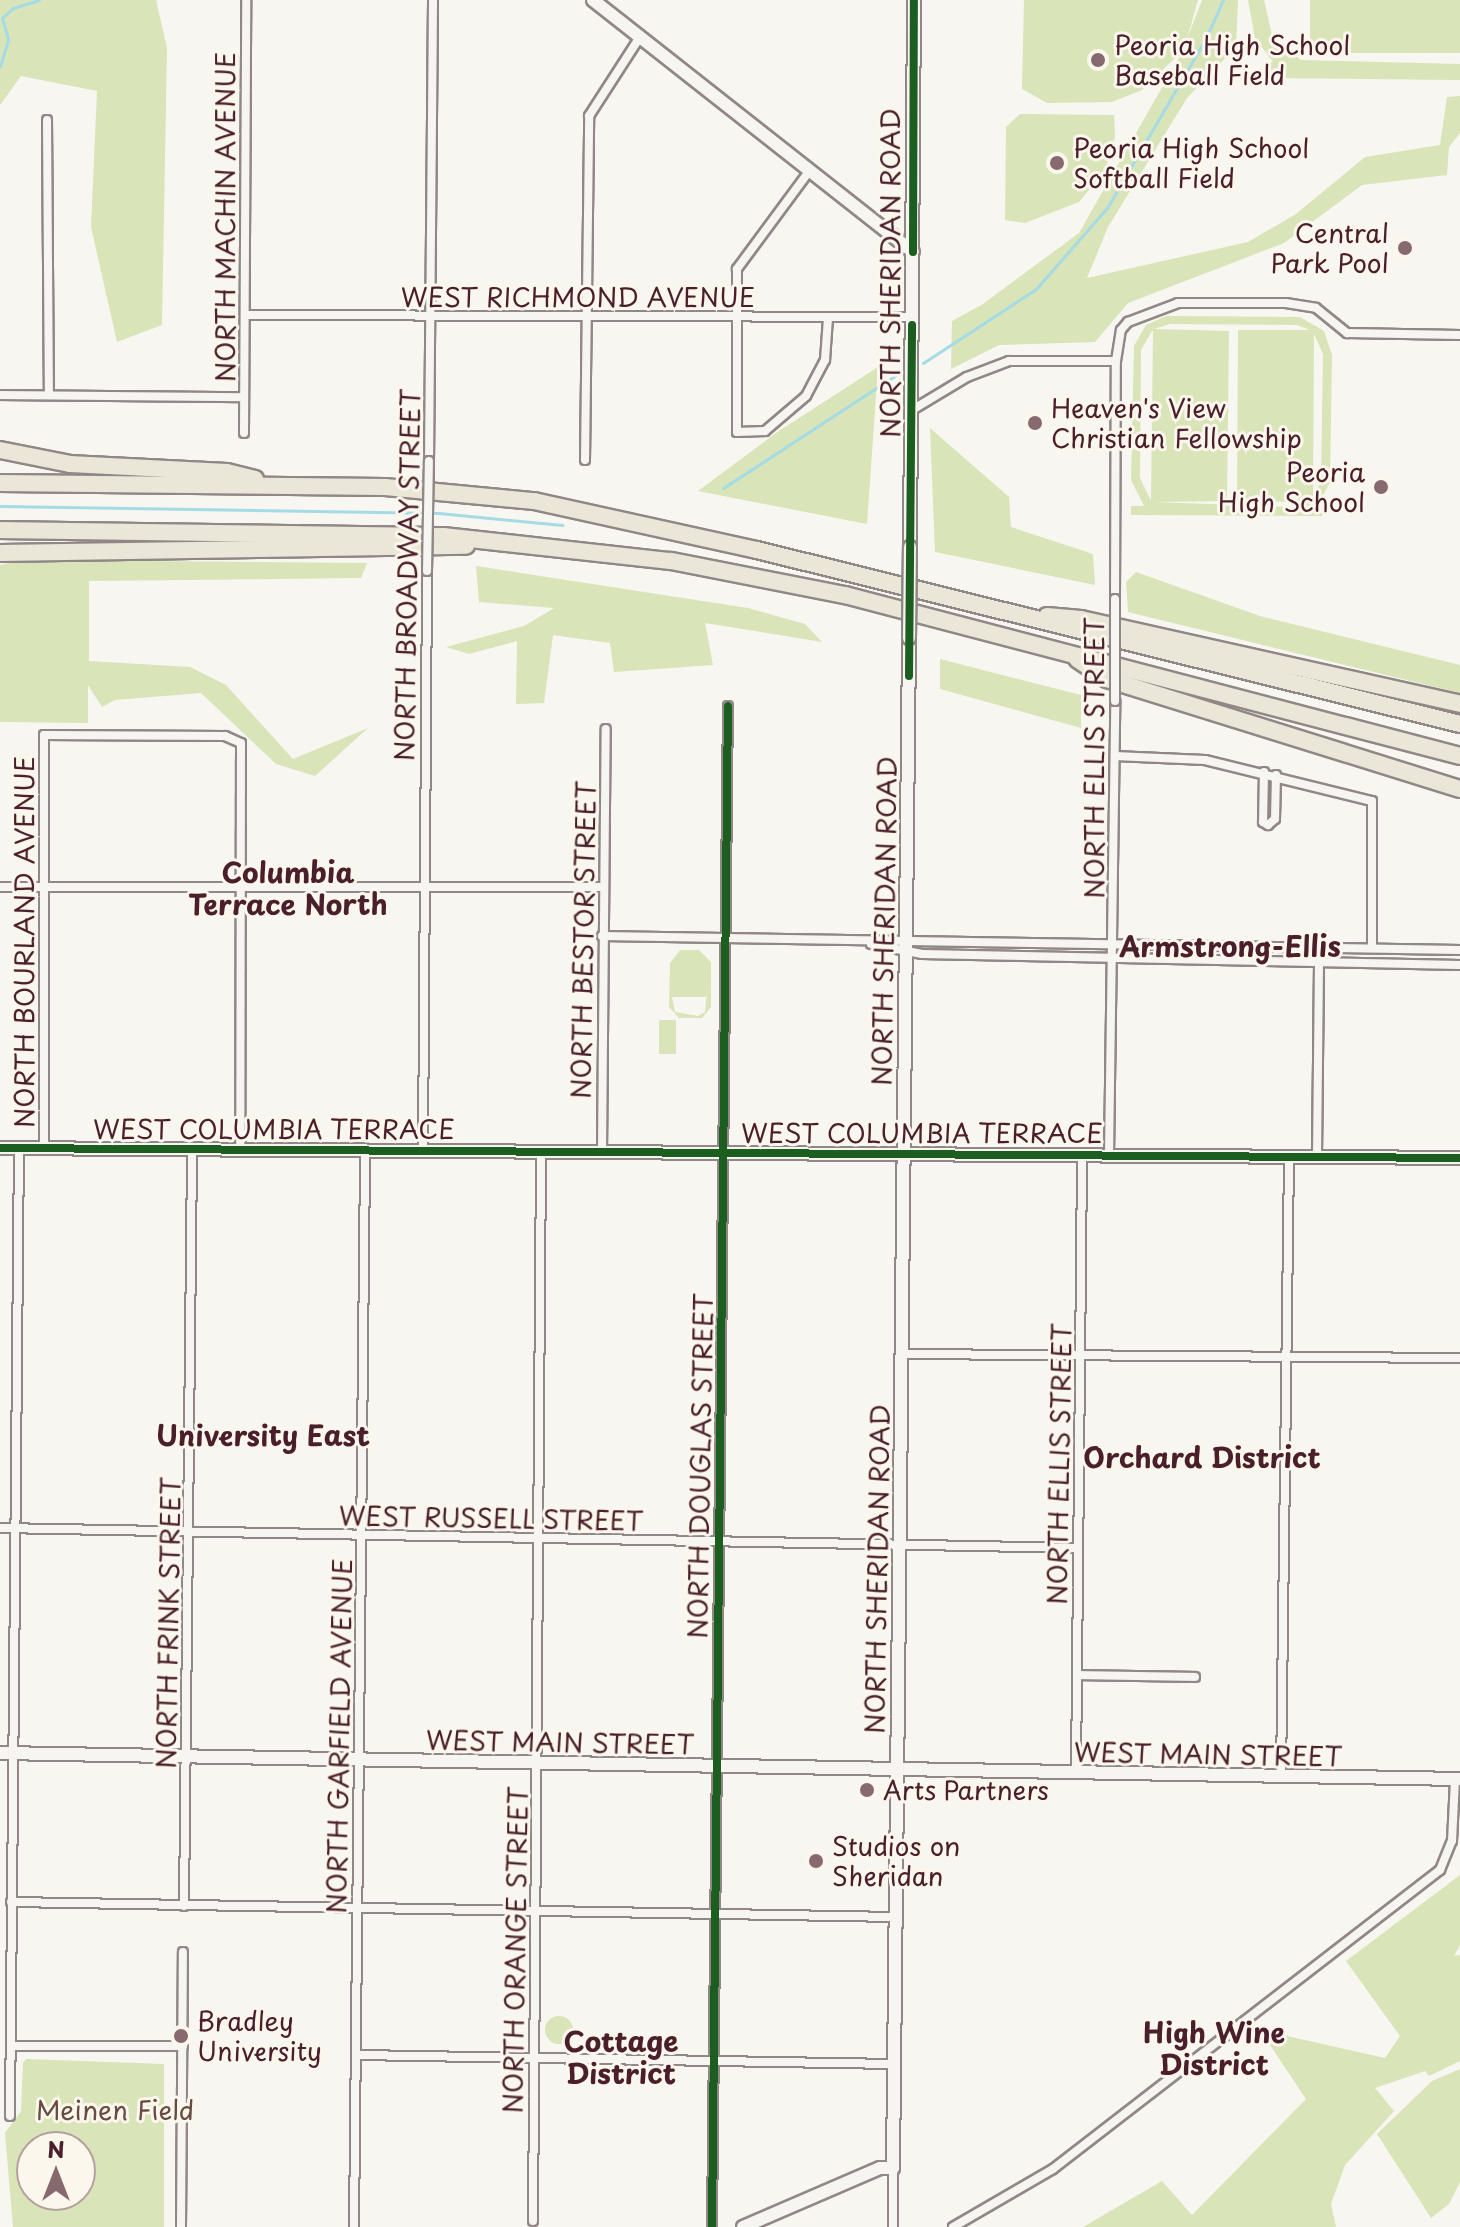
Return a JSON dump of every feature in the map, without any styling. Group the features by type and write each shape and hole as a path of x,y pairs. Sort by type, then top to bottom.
{"highway":[{"path":"0,450 70,464 227,472 280,485"},
{"path":"0,483 385,487 534,501 757,550 993,611 1460,724"},
{"path":"0,530 443,536 527,543 817,588 1460,756"},
{"path":"0,553 417,549 527,543"},
{"path":"993,611 1081,619 1460,704"},
{"path":"1065,652 1107,679 1460,789"}],"main road":[{"path":"593,0 913,252"},
{"name":"NORTH SHERIDAN ROAD","path":"893,2168 893,1917 907,944 914,0"},
{"name":"WEST COLUMBIA TERRACE","path":"0,1148 1460,1158"},
{"name":"WEST MAIN STREET","path":"6,1753 1458,1779"},
{"path":"743,2227 880,2168 893,2168"}],"street":[{"name":"NORTH MACHIN AVENUE","path":"244,433 246,0"},
{"name":"NORTH BROADWAY STREET","path":"423,1150 433,0"},
{"path":"585,460 589,116 640,37"},
{"path":"47,120 49,395"},
{"path":"810,170 739,264 734,423 740,433 765,431 806,396 825,360 828,318"},
{"path":"912,410 974,373 1009,361 1116,361 1123,325 1148,311 1178,303 1286,303 1316,308 1347,333 1460,335"},
{"name":"WEST RICHMOND AVENUE","path":"245,315 911,317"},
{"name":"NORTH ELLIS STREET","path":"1109,1155 1115,756 1116,361"},
{"path":"0,395 244,397"},
{"name":"NORTH DOUGLAS STREET","path":"712,2227 728,706"},
{"name":"NORTH BESTOR STREET","path":"602,1151 606,729"},
{"name":"NORTH BOURLAND AVENUE","path":"44,1148 44,735 225,736 239,740 243,888"},
{"path":"1115,756 1205,760 1264,772 1372,801 1372,948"},
{"path":"1264,772 1263,822 1268,825 1275,819 1276,775"},
{"path":"0,887 603,887"},
{"path":"240,1149 243,888"},
{"path":"602,936 819,940 1113,958 1460,965"},
{"path":"907,944 1113,943 1460,950"},
{"path":"1317,1156 1319,946"},
{"name":"NORTH BOURLAND AVENUE","path":"10,2116 11,1902 6,1753 15,1528 19,1148"},
{"name":"NORTH FRINK STREET","path":"184,1906 191,1533 192,1149"},
{"name":"NORTH GARFIELD AVENUE","path":"354,2227 365,1150"},
{"name":"NORTH ORANGE STREET","path":"533,2221 541,1151"},
{"name":"NORTH ELLIS STREET","path":"1076,1774 1082,1155"},
{"path":"1281,1777 1289,1156"},
{"path":"901,1354 1460,1358"},
{"name":"WEST RUSSELL STREET","path":"0,1528 1078,1548"},
{"path":"1078,1675 1195,1677"},
{"path":"953,2227 1063,2162 1433,1876 1450,1852 1458,1779"},
{"path":"11,1902 893,1917"},
{"path":"181,2227 183,1952"},
{"path":"11,2046 183,2046"},
{"path":"357,2055 894,2064"},
{"name":"NORTH SHERIDAN ROAD","path":"893,2168 893,2227"}],"green space":[{"path":"0,0 156,0 167,48 162,325 117,342 91,227 97,91 21,76 0,105"},
{"path":"1024,0 1198,0 1187,39 1202,0 1238,0 1236,47 1187,98 1108,227 1087,278 1248,242 1296,214 1365,157 1440,145 1447,97 1460,96 1460,133 1449,147 1447,175 1362,185 1284,243 1128,303 1095,342 999,345 951,369 952,321 983,304 1079,233 1184,49 1142,90 1112,102 1047,103 1022,89"},
{"path":"1248,0 1264,0 1273,39 1301,60 1460,64 1460,80 1266,78 1266,63 1273,62 1255,38"},
{"path":"1310,0 1460,0 1460,53 1310,53"},
{"name":"Peoria High School Softball Field","path":"1020,114 1114,115 1115,137 1105,170 1079,202 1025,223 1005,220 1006,127"},
{"path":"1166,316 1300,317 1324,331 1332,355 1330,482 1317,507 1325,508 1322,516 1131,515 1131,506 1144,506 1131,480 1134,346 1146,325","holes":["1170,324 1297,325 1310,330 1238,330 1237,501 1309,502 1292,507 1153,502 1227,501 1229,331 1154,329","1153,331 1151,501 1140,478 1141,350","1314,334 1323,354 1321,481 1313,499"]},
{"path":"878,367 867,524 698,491 776,433"},
{"path":"930,428 1009,497 1011,527 1093,554 1095,585 935,552"},
{"path":"24,560 367,563 361,578 89,581 89,661 190,667 226,685 293,759 368,728 315,776 276,764 201,693 115,700 102,707 88,685 88,723 0,722 0,565"},
{"path":"476,566 748,608 805,624 822,642 705,623 713,665 614,672 610,643 553,635 544,703 516,704 517,641 469,654 446,647 524,626 554,608 479,602"},
{"path":"1136,572 1260,616 1460,665 1460,693 1128,612 1126,582"},
{"path":"940,659 1081,695 1081,728 940,689"},
{"path":"680,950 699,950 711,962 711,1007 702,1018 679,1018 669,1007 670,963","holes":["708,980 705,1012 698,1016 675,1012 672,997 706,997"]},
{"path":"659,1020 676,1020 676,1054 659,1054"},
{"path":"1460,1875 1460,1945 1454,1956 1460,1955 1460,2061 1429,2076 1425,2071 1375,2088 1394,2111 1345,2165 1331,2204 1336,2227 1083,2227 1162,2181 1192,2215 1306,2099 1260,2030 1385,2058 1400,2036 1346,1961"},
{"path":"559,2016 569,2020 573,2030 569,2040 559,2044 549,2040 545,2030 549,2020"},
{"name":"Meinen Field","path":"27,2059 164,2064 164,2227 13,2227 5,2133 21,2111 23,2062"},
{"path":"1460,2069 1460,2182 1449,2204 1431,2218 1377,2134 1432,2081"}],"waterway":[{"path":"0,66 8,39 2,18 13,8 39,0"},
{"path":"923,363 1036,289 1107,208 1206,38 1223,0"},
{"path":"723,488 898,374"},
{"path":"0,506 439,513 562,525"}],"cycle path":[{"path":"913,252 914,0"},
{"path":"909,676 912,325"},
{"path":"712,2227 728,706"},
{"path":"0,1148 1460,1158"}],"place":[{"name":"Peoria High School Baseball Field","path":"1098,60"},
{"name":"Peoria High School Softball Field","path":"1057,163"},
{"name":"Central Park Pool","path":"1405,248"},
{"name":"Heaven's View Christian Fellowship","path":"1035,423"},
{"name":"Peoria High School","path":"1381,487"},
{"name":"Arts Partners","path":"867,1790"},
{"name":"Studios on Sheridan","path":"816,1861"},
{"name":"Bradley University","path":"181,2036"}],"district":[{"name":"Columbia Terrace North","path":"288,888"},
{"name":"Armstrong-Ellis","path":"1230,946"},
{"name":"University East","path":"263,1435"},
{"name":"Orchard District","path":"1202,1457"},
{"name":"High Wine District","path":"1214,2048"},
{"name":"Cottage District","path":"621,2057"}]}
